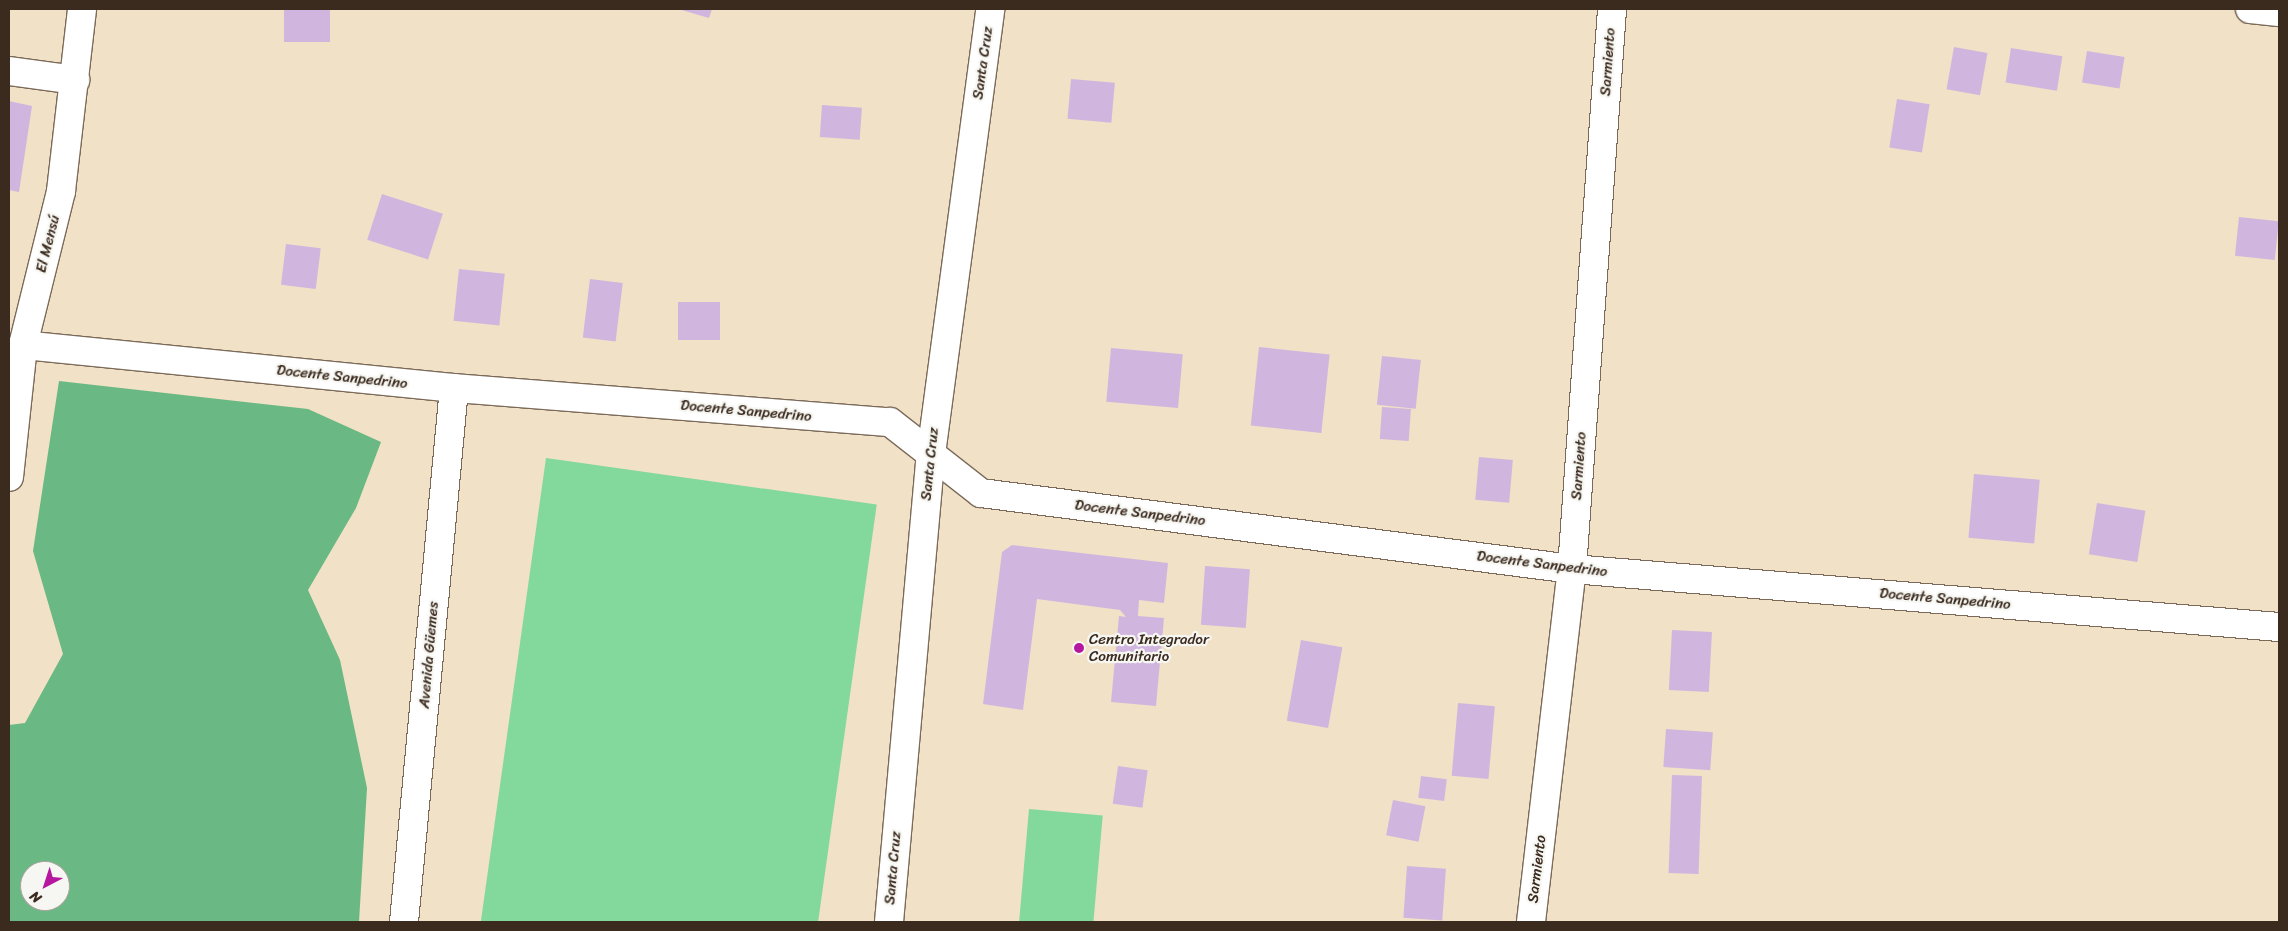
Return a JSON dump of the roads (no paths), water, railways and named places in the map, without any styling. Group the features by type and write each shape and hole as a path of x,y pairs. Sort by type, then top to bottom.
{"street":[{"name":"El Mensú","path":"9,477 24,345 61,191 82,9"},
{"name":"Santa Cruz","path":"889,922 930,454 990,9"},
{"name":"Sarmiento","path":"1531,922 1572,569 1612,9"},
{"path":"2250,9 2279,12"},
{"path":"9,71 75,80"},
{"name":"Docente Sanpedrino","path":"24,345 454,388 890,422 982,492 1572,569 2279,627"},
{"name":"Avenida Güemes","path":"404,922 454,388"}],"place":[{"name":"Centro Integrador Comunitario","path":"1079,648"}]}
